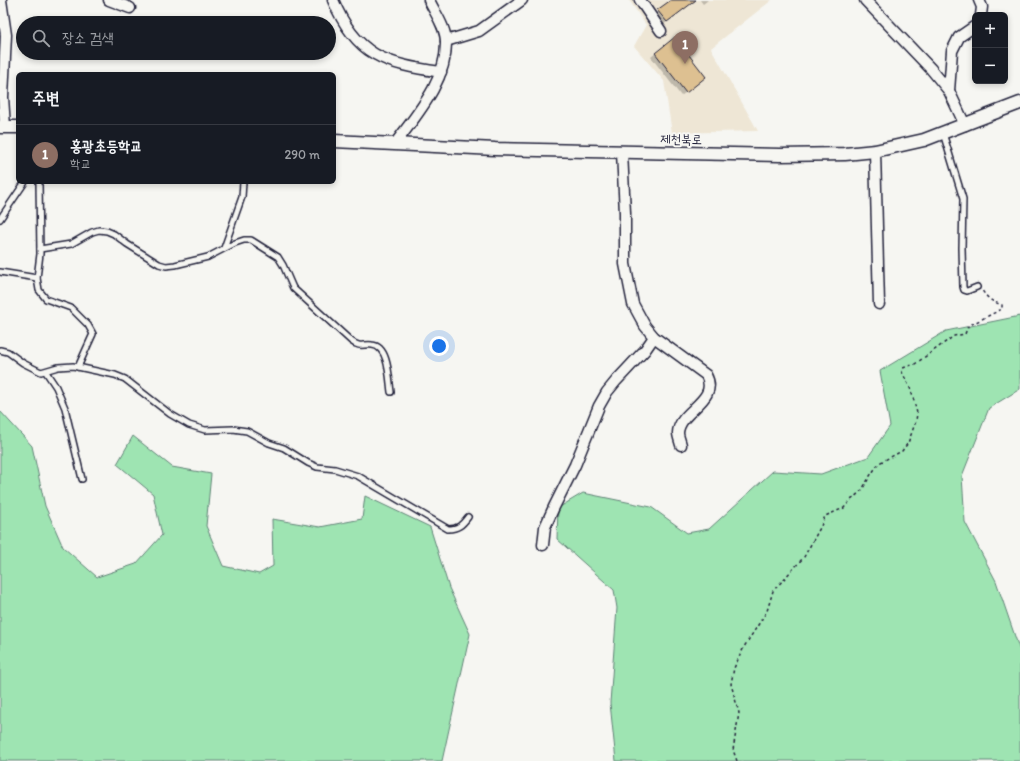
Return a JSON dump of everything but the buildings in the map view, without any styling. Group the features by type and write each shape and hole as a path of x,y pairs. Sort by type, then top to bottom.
{"street":[{"path":"1,0 6,35 2,96 3,127 16,127"},
{"path":"109,0 130,8"},
{"path":"333,0 345,26 357,41 377,56 404,66 441,72"},
{"path":"395,144 426,101 441,72 446,41 442,27 429,0"},
{"path":"446,41 479,31 522,0"},
{"path":"640,0 661,30"},
{"path":"865,0 931,69 949,91 965,125"},
{"path":"979,0 982,8 981,12"},
{"path":"949,91 952,51 959,37 972,28"},
{"name":"제천북로","path":"336,141 495,149 780,155 845,154 875,151 924,140 1020,103"},
{"path":"875,151 879,304"},
{"path":"622,152 625,213 625,264 633,304 645,326 654,337 706,375 710,382 710,387 706,395 680,427 678,434 681,445"},
{"path":"543,545 545,527 576,465 599,406 607,392 645,350 654,337"}],"lane":[{"path":"943,133 963,199 963,287 964,290 967,291 977,287"},
{"path":"0,219 25,184"},
{"path":"39,184 40,249 37,278 39,290 46,299 71,308 88,325 93,334 78,367"},
{"path":"224,248 242,197 243,184"},
{"path":"40,249 71,244 92,232 100,230 108,231 159,264 166,266 208,256 244,240 251,240 278,257 293,288 351,341 357,345 379,346 386,358 391,392"},
{"path":"0,272 37,278"},
{"path":"0,350 8,352 23,363 41,372 46,372 58,367 78,367 115,375 125,379 170,414 189,425 205,430 233,429 247,431 269,443 284,448 308,464 358,476 448,529 456,529 463,524 468,517"},
{"path":"46,372 56,387 65,408 82,479"}],"path":[{"path":"737,761 733,750 739,713 731,684 734,668 744,647 767,611 773,591 804,557 825,516 844,508 862,490 879,463 902,451 908,443 916,421 917,413 911,390 902,372 903,368 915,364 954,336 965,334 968,326 1002,308 1002,305 994,303 981,288 977,287"}],"shaded area":[{"path":"629,0 772,0 711,48 758,131 672,133 664,81 634,46 646,25"}],"green space":[{"path":"1020,316 1020,389 989,408 962,476 965,522 996,581 1020,651 1020,761 616,761 610,703 617,608 614,590 557,539 558,508 583,493 651,507 687,533 709,529 773,471 821,474 868,457 890,426 880,371 946,331"},
{"path":"0,411 32,446 45,506 63,547 97,577 136,564 162,535 153,494 117,464 133,436 172,467 211,474 206,526 223,566 259,574 273,566 272,519 320,527 362,519 365,496 430,527 449,588 470,634 442,761 0,761"}],"place":[{"name":"홍광초등학교","path":"685,64"}]}
